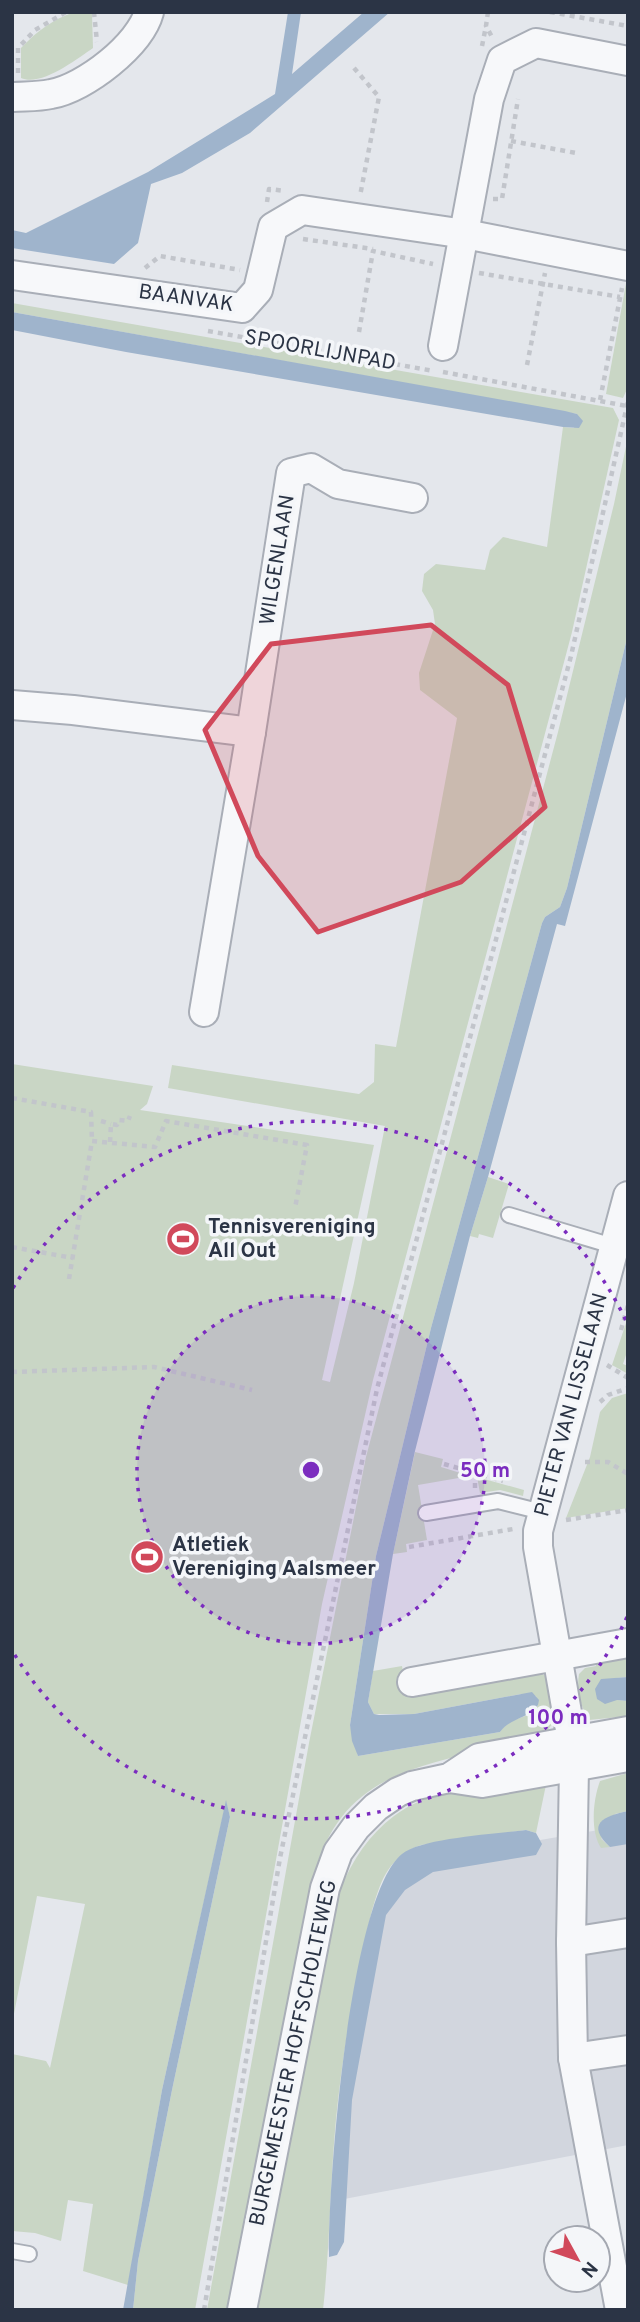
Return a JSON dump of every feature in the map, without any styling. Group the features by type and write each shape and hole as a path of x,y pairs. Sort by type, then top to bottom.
{"street":[{"path":"15,89 53,94 107,67 145,26 149,12"},
{"path":"443,346 489,99 502,60 536,43 628,61"},
{"path":"269,220 273,227 302,209 549,250 626,271"},
{"name":"BAANVAK","path":"12,275 242,308 258,290 269,220"},
{"name":"WILGENLAAN","path":"204,1012 291,473 311,468 338,484 413,498"},
{"path":"12,705 251,732"},
{"name":"PIETER VAN LISSELAAN","path":"573,1754 538,1547 538,1531 628,1196"},
{"path":"412,1682 628,1643"},
{"name":"BURGEMEESTER HOFFSCHOLTEWEG","path":"242,2310 324,1888 338,1852 356,1827 376,1807 412,1786 449,1777 482,1783 573,1754 628,1731"},
{"path":"573,1754 573,2058 620,2310"},
{"name":"BURGEMEESTER HOFFSCHOLTEWEG","path":"573,1754 628,1757"},
{"path":"571,1942 628,1933"},
{"path":"573,2058 628,2050"}],"lane":[{"path":"509,1215 613,1246"},
{"path":"426,1513 498,1501 545,1503"},
{"path":"12,2251 29,2254"}],"path":[{"path":"15,89 18,48 53,15 66,12"},
{"path":"94,12 96,49"},
{"path":"550,12 628,26"},
{"path":"480,53 485,26"},
{"path":"354,68 379,97 356,218"},
{"path":"482,136 576,153"},
{"path":"288,191 269,189 269,220 373,251 458,270 620,297"},
{"path":"527,365 549,250"},
{"path":"359,332 373,251"},
{"path":"117,290 160,256 262,274"},
{"path":"152,263 159,271"},
{"path":"600,400 626,271"},
{"name":"SPOORLIJNPAD","path":"197,329 627,404"},
{"path":"204,2310 279,1858 377,1389 571,656 627,404"},
{"path":"12,1098 91,1112 92,1141 69,1279"},
{"path":"101,1121 117,1125 119,1120 128,1121 130,1116"},
{"path":"92,1141 155,1147 166,1121 307,1145 295,1208"},
{"path":"110,1142 111,1124"},
{"path":"12,1247 73,1258"},
{"path":"12,1372 154,1367 252,1390"},
{"path":"597,1405 608,1395 628,1388"},
{"path":"584,1462 604,1461 628,1474"},
{"path":"444,1464 545,1503"}],"highlighted area":[{"path":"431,625 508,685 545,807 461,882 318,932 258,856 205,730 271,644"}],"shaded area":[{"path":"628,1825 628,2145 339,2200 346,2088 380,1910 411,1862"}],"green space":[{"path":"74,12 92,14 93,48 48,75 29,80 21,78 21,48 45,27"},
{"path":"627,278 628,387 623,398 606,394"},
{"path":"12,303 613,408 619,420 572,632 373,1380 322,1604 195,2310 133,2310 138,2261 230,1817 226,1802 162,2090 128,2285 83,2271 93,2204 68,2200 61,2241 35,2233 12,2231 12,2054 46,2061 50,2068 85,1904 37,1896 12,2024 12,1064 153,1086 147,1104 140,1110 374,1145 322,1380 330,1382 354,1283 385,1126 168,1088 172,1065 359,1094 374,1082 375,1044 396,1047 457,718 420,690 419,673 435,624 433,610 422,591 424,574 436,564 485,570 490,550 503,537 547,547 563,427 574,428 577,414 12,312"},
{"path":"628,437 628,634 567,888 560,907 545,917 542,923 431,1328 376,1556 350,1725 358,1756 500,1732 506,1723 525,1716 538,1705 536,1696 521,1694 414,1714 374,1714 368,1702 373,1671 402,1666 406,1690 535,1670 549,1678 557,1718 540,1738 535,1740 431,1763 382,1783 361,1797 343,1815 328,1839 316,1868 232,2310 207,2310 309,1743 366,1457 558,732"},
{"path":"488,1177 509,1184 493,1238 479,1234 478,1238 470,1236"},
{"path":"628,1317 628,1349 623,1364 628,1366 628,1374 612,1365"},
{"path":"628,1393 628,1508 566,1518 590,1457 600,1412 612,1398"},
{"path":"415,1452 443,1459 441,1467 470,1476 418,1485 427,1540 406,1544 407,1552 393,1554"},
{"path":"477,1477 524,1490 523,1496 500,1490 480,1493"},
{"path":"628,1652 628,1677 616,1678 617,1700 628,1701 628,1725 621,1726 619,1717 589,1720 580,1698 579,1674 585,1668 596,1666 595,1658"},
{"path":"628,1773 628,1811 615,1814 601,1839 610,1847 601,1848 595,1833 594,1815 600,1781"},
{"path":"547,1780 536,1833 526,1830 421,1845 401,1856 386,1873 369,1922 344,2052 334,2143 323,2310 256,2310 325,1940 335,1904 351,1867 377,1831 394,1816 429,1798 467,1788"}],"water":[{"path":"288,12 301,12 292,74 364,12 390,12 250,133 182,173 151,184 138,243 114,264 12,248 12,230 26,233 148,172 275,94"},
{"path":"12,312 565,411 577,414 583,421 579,428 563,427 126,352 12,330"},
{"path":"628,634 628,689 565,926 557,924 470,1236 415,1451 393,1554 368,1702 374,1714 414,1714 532,1692 539,1700 538,1705 500,1732 358,1756 350,1725 376,1556 431,1328 542,923 545,917 560,907 567,888"},
{"path":"628,1677 628,1701 617,1700 605,1704 597,1699 595,1689 601,1679"},
{"path":"226,1800 230,1817 138,2261 133,2310 123,2310 162,2090"},
{"path":"628,1811 628,1844 610,1847 598,1827 605,1819"},
{"path":"526,1830 536,1833 542,1844 536,1855 433,1872 405,1890 386,1915 352,2100 344,2242 337,2255 329,2257 333,2169 345,2044 355,1981 368,1925 384,1881 402,1854 412,1849 442,1840"}],"place":[{"name":"Tennisvereniging All Out","path":"183,1239"},
{"name":"Atletiek Vereniging Aalsmeer","path":"147,1557"}]}
